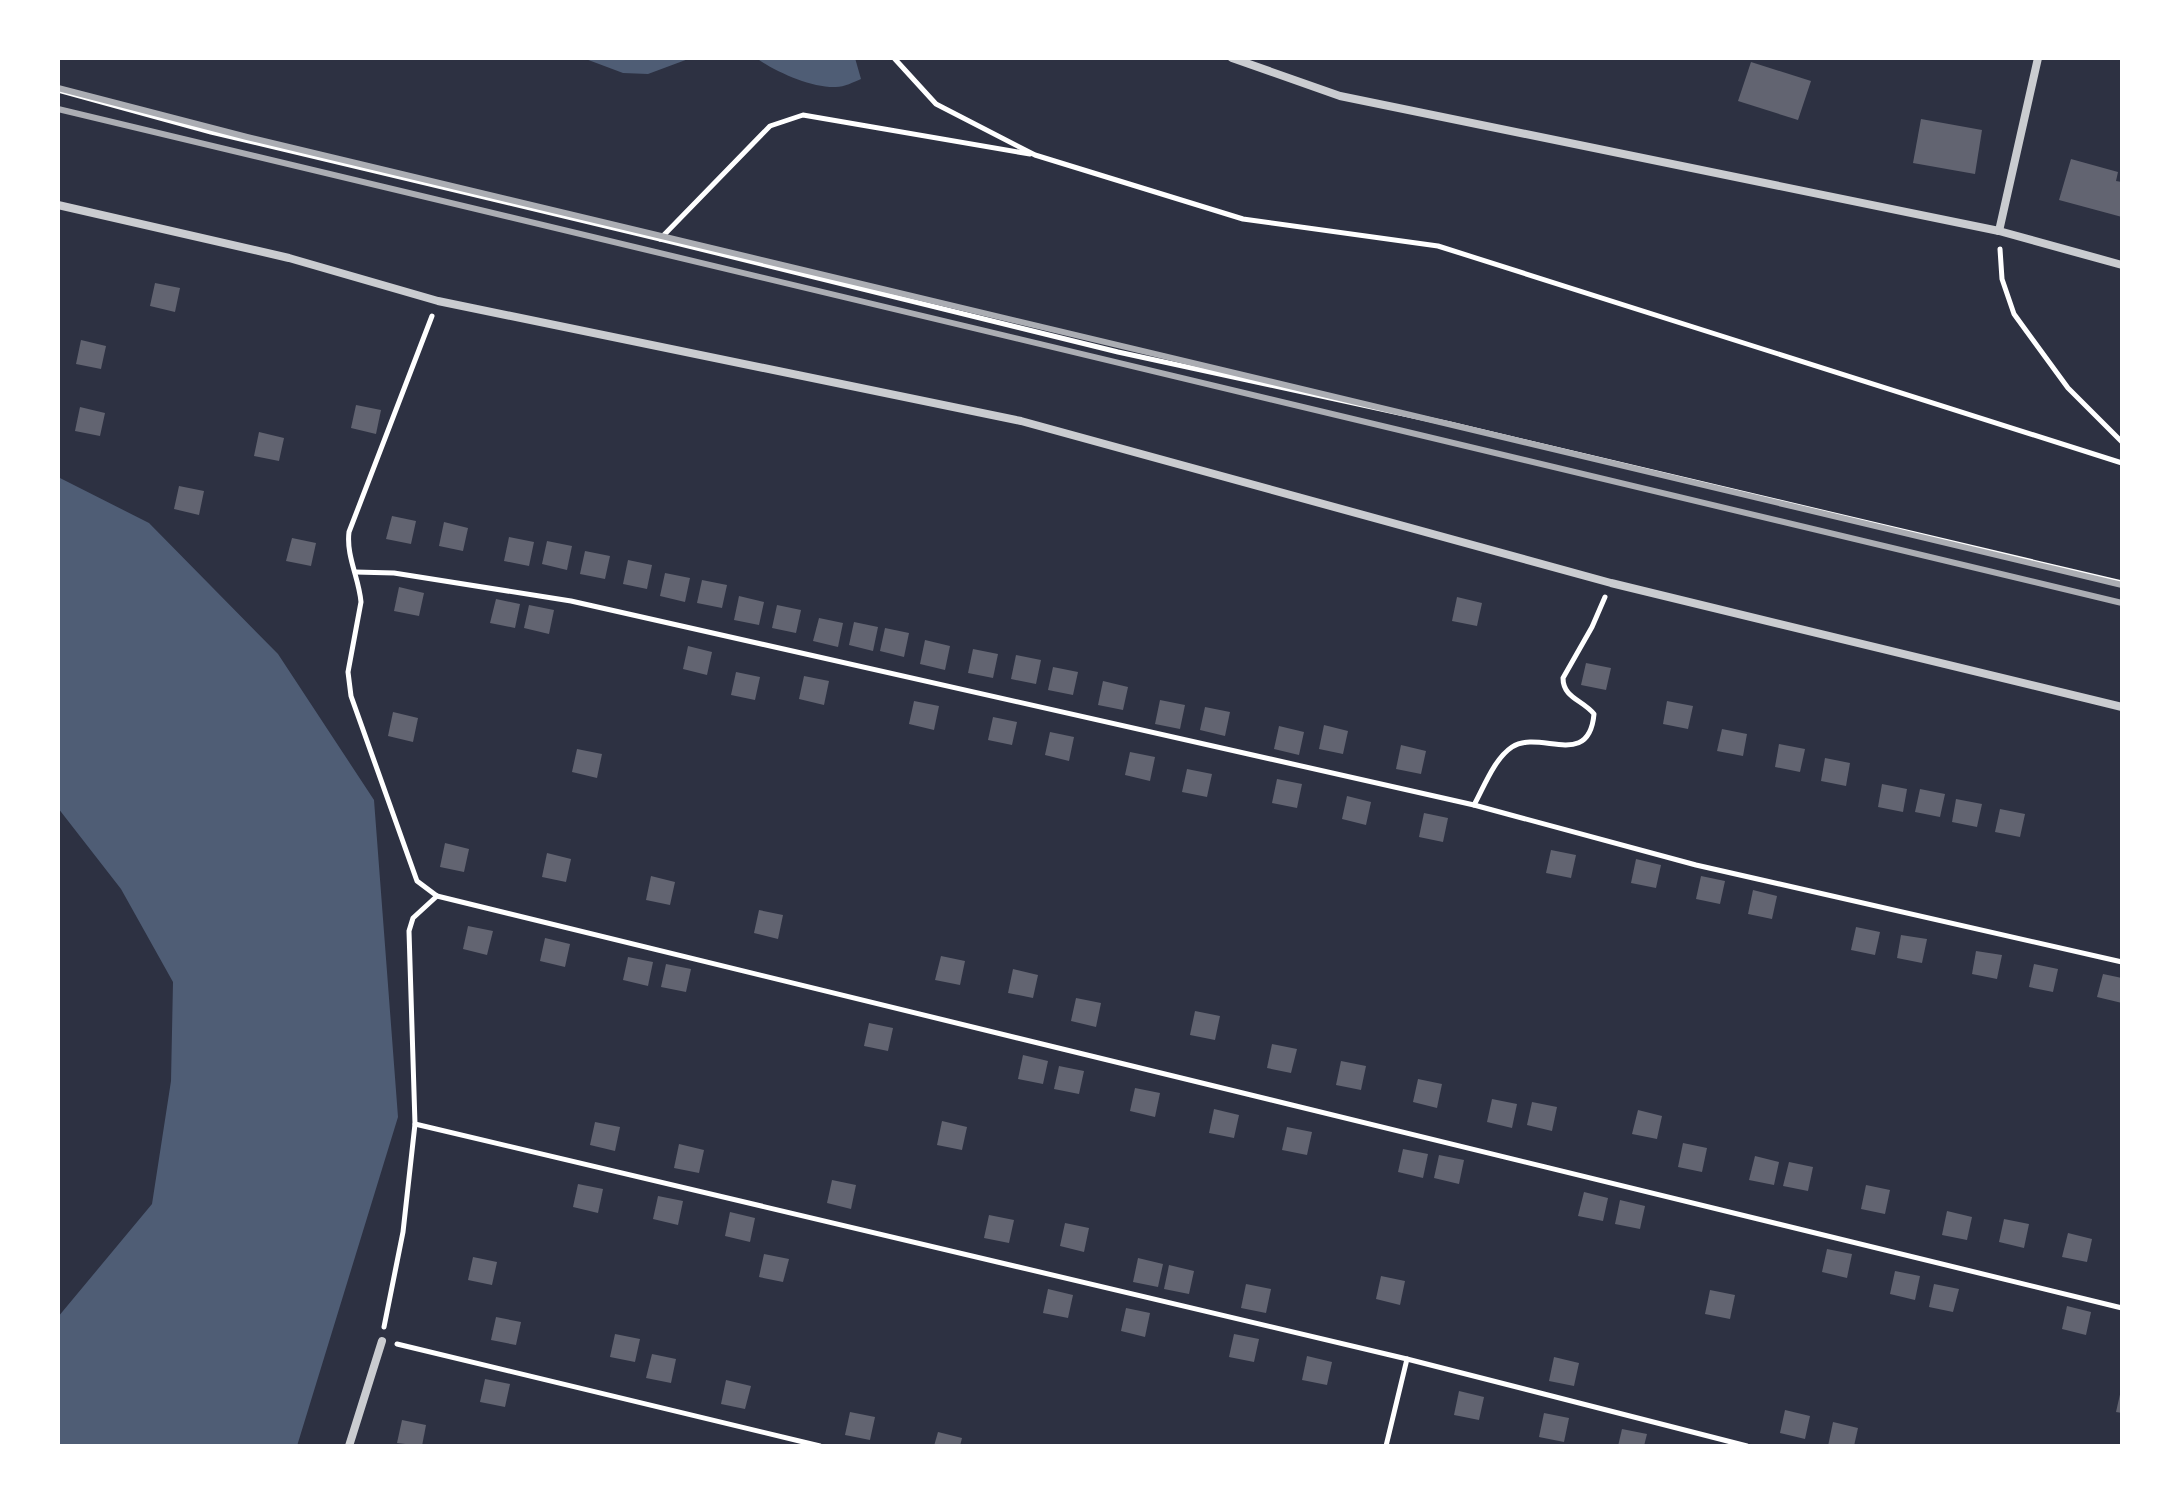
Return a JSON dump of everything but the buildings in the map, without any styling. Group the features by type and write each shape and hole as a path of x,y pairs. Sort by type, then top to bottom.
{"street":[{"path":"1232,58 1340,96 1999,231 2122,265"},
{"path":"1999,231 2038,58"},
{"path":"58,205 289,258 438,301 1021,421 1611,583 2122,707"},
{"path":"349,1446 382,1341"}],"path":[{"path":"894,58 936,104 1035,155"},
{"path":"58,90 211,132 1118,352 1450,424 2122,583"},
{"path":"660,239 770,126 803,115 1035,155 1243,219 1438,246 2122,463"},
{"path":"1999,231 2002,279 2014,314 2068,388 2122,442"},
{"path":"438,301 347,544 361,602 348,672 351,696 417,881 437,896 2122,1308"},
{"path":"354,572 394,573 571,601 1474,805 1696,865 2122,962"},
{"path":"1474,805 1499,760 1512,747 1527,742 1568,746 1580,742 1588,733 1594,714 1589,707 1569,695 1563,687 1563,678 1592,627 1611,583"},
{"path":"437,896 413,918 409,931 415,1124 403,1232 382,1341 820,1446"},
{"path":"415,1124 1407,1359 1747,1446"},
{"path":"1386,1446 1407,1359"}],"water":[{"path":"583,58 691,58 648,74 623,73"},
{"path":"756,58 855,58 861,79 839,87 816,85 784,74"},
{"path":"58,477 149,523 278,654 374,800 398,1117 297,1446 58,1446 58,1317 152,1204 171,1081 173,982 121,889 58,808"}],"railway":[{"path":"58,88 247,137 2122,585"},
{"path":"58,109 2122,603"}]}
